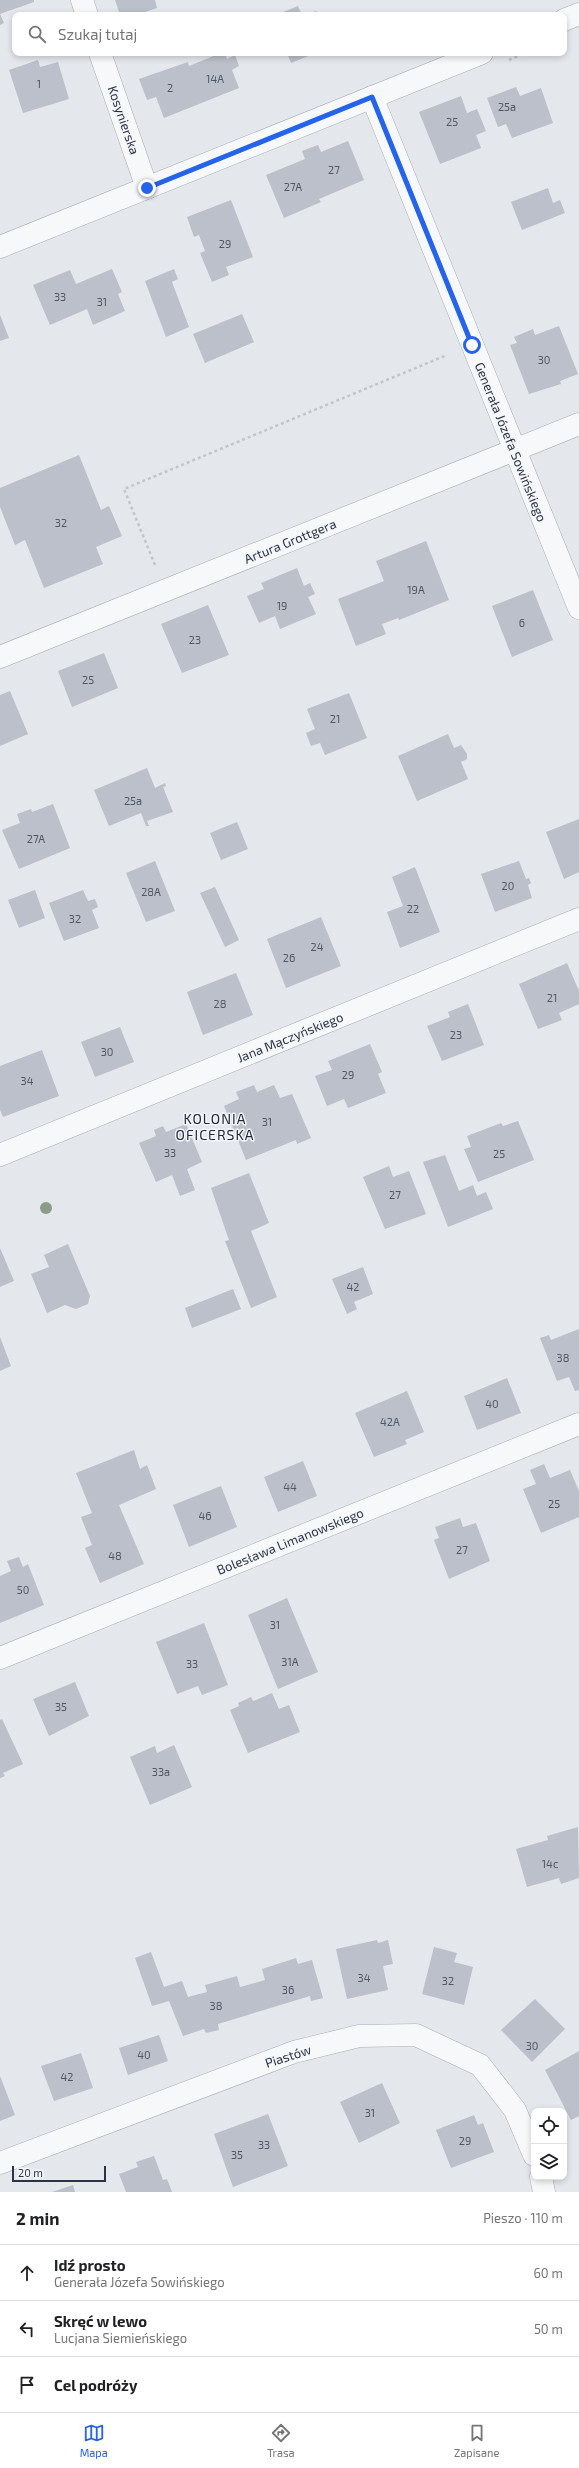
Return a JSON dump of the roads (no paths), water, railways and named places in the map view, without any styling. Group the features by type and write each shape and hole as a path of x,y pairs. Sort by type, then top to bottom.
{"street":[{"path":"82,0 86,12"},
{"path":"567,19 579,14"},
{"name":"Kosynierska","path":"101,56 147,188"},
{"path":"0,247 474,56"},
{"name":"Generała Józefa Sowińskiego","path":"372,97 579,608"},
{"name":"Artura Grottgera","path":"0,657 579,424"},
{"name":"Jana Mączyńskiego","path":"0,1155 579,919"},
{"name":"Bolesława Limanowskiego","path":"0,1658 579,1424"},
{"name":"Piastów","path":"0,2164 294,2052 359,2036 416,2035 480,2065 515,2110 531,2148"},
{"path":"542,2180 544,2192"}],"district":[{"name":"KOLONIA OFICERSKA","path":"215,1128"}]}
